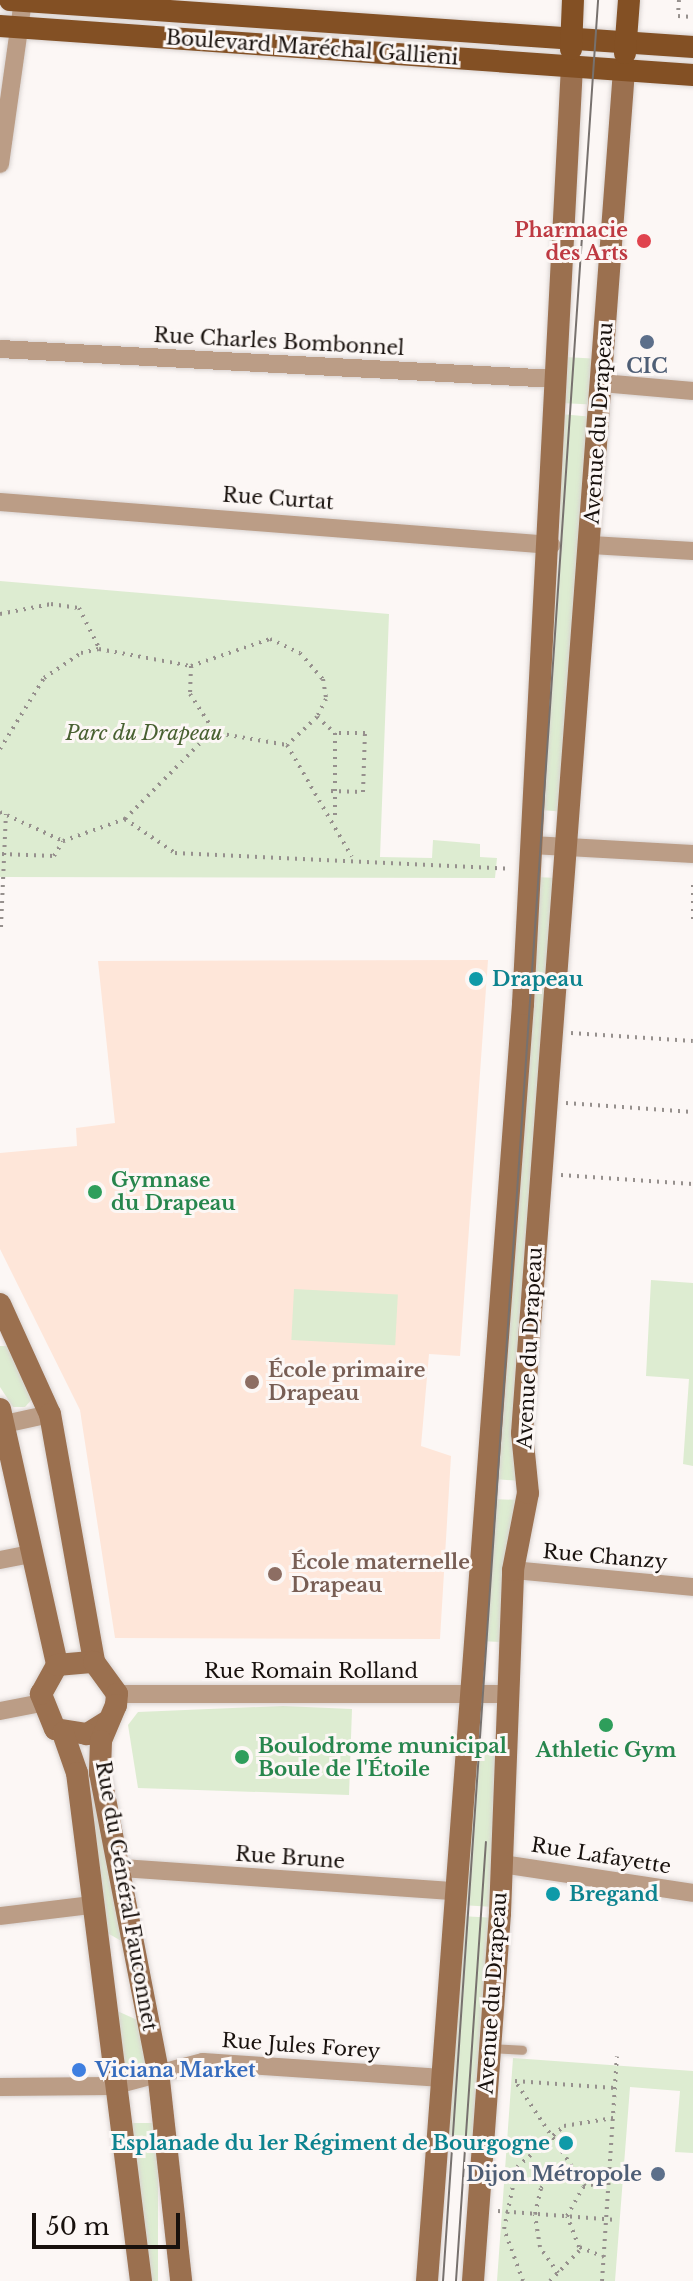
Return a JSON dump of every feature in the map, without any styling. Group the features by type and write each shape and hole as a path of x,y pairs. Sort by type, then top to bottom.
{"main road":[{"name":"Boulevard Maréchal Gallieni","path":"10,0 571,35 693,47"},
{"name":"Avenue du Drapeau","path":"427,2281 532,845 551,545 555,379 573,0"},
{"name":"Avenue du Drapeau","path":"473,2281 502,1864 505,1694 513,1570 528,1493 522,1433 558,913 570,845 629,0"},
{"name":"Boulevard Maréchal Gallieni","path":"8,26 693,75"},
{"path":"0,1304 50,1414 94,1662 117,1694"},
{"path":"2,1419 57,1665 41,1703"},
{"path":"57,1665 94,1662"},
{"name":"Rue du Général Fauconnet","path":"117,1694 108,1721 100,1773 122,1868 158,2071 181,2281"},
{"name":"Rue du Général Fauconnet","path":"41,1703 63,1733 77,1773 91,1905 119,2085 141,2281"},
{"name":"Rue du Général Fauconnet","path":"63,1733 87,1734 108,1721"}],"street":[{"path":"0,164 8,26 23,0"},
{"name":"Rue Charles Bombonnel","path":"0,349 555,379"},
{"path":"602,383 693,391"},
{"name":"Rue Curtat","path":"0,502 551,545"},
{"path":"591,545 693,551"},
{"path":"532,845 693,854"},
{"path":"2,1419 50,1414"},
{"path":"0,1560 32,1554"},
{"name":"Rue Chanzy","path":"513,1570 693,1587"},
{"name":"Rue Romain Rolland","path":"117,1694 505,1694"},
{"path":"0,1711 41,1703"},
{"name":"Rue Lafayette","path":"502,1864 693,1893"},
{"name":"Rue Brune","path":"122,1868 455,1891"},
{"path":"0,1916 91,1905"},
{"name":"Rue Jules Forey","path":"158,2071 203,2062 442,2078"},
{"path":"0,2087 119,2085 158,2071"}],"lane":[{"path":"489,2048 522,2050"}],"path":[{"path":"679,0 678,16 693,17"},
{"path":"0,614 51,604 79,608 99,649"},
{"path":"0,749 58,663 99,649 191,666 259,638 289,646 323,679 326,699 317,717 287,745"},
{"path":"191,666 190,694 214,731 287,745 337,824 352,857"},
{"path":"317,717 335,733 365,733 363,792 331,791"},
{"path":"1,854 54,856 63,841 125,819 214,731"},
{"path":"335,733 331,791 337,824"},
{"path":"1,927 3,813 63,841"},
{"path":"125,819 175,853 352,857 529,871"},
{"path":"693,885 693,922"},
{"path":"561,1033 693,1041"},
{"path":"556,1103 693,1112"},
{"path":"551,1174 693,1184"},
{"path":"602,2281 617,2056"},
{"path":"507,2080 615,2088"},
{"path":"515,2081 585,2186"},
{"path":"523,2281 505,2241 501,2212 517,2167 550,2134 613,2118"},
{"path":"558,2273 540,2247 535,2214 544,2183 567,2159"},
{"path":"567,2216 585,2186 609,2180"},
{"path":"501,2212 617,2220"},
{"path":"567,2216 581,2249 604,2257"},
{"path":"550,2281 581,2249"}],"shaded area":[{"path":"488,960 460,1356 429,1354 421,1446 451,1456 440,1639 115,1638 80,1410 0,1249 0,1153 77,1146 76,1128 115,1123 98,961"}],"green space":[{"path":"564,357 597,359 595,405 562,403"},
{"path":"560,414 594,417 567,812 540,810 560,541"},
{"name":"Parc du Drapeau","path":"0,581 389,614 380,857 432,858 433,840 480,844 480,857 497,858 495,878 0,877"},
{"path":"536,877 557,878 521,1481 494,1479"},
{"path":"651,1280 693,1283 693,1466 683,1464 689,1379 646,1376"},
{"path":"294,1289 398,1294 395,1345 291,1340"},
{"path":"0,1346 12,1346 34,1397 25,1407 13,1407 0,1387"},
{"path":"492,1499 520,1500 501,1642 479,1641"},
{"name":"Boulodrome municipal Boule de l'Étoile","path":"283,1706 352,1709 349,1795 138,1788 128,1725 138,1712"},
{"path":"477,1749 495,1749 494,1907 461,1905"},
{"path":"89,1760 99,1789 132,1947 102,1930"},
{"path":"460,1916 493,1918 481,2136 449,2135"},
{"path":"115,2010 144,2023 147,2064 124,2064"},
{"name":"Esplanade du 1er Régiment de Bourgogne","path":"513,2058 693,2071 693,2153 675,2152 680,2091 630,2087 615,2281 497,2281"},
{"path":"131,2123 158,2123 158,2281 131,2281"}],"tram line":[{"path":"443,2281 598,0"},
{"path":"456,2281 486,1842"}],"place":[{"name":"Pharmacie des Arts","path":"644,241"},
{"name":"CIC","path":"647,342"},
{"name":"Drapeau","path":"476,979"},
{"name":"Gymnase du Drapeau","path":"95,1192"},
{"name":"École primaire Drapeau","path":"252,1382"},
{"name":"École maternelle Drapeau","path":"275,1574"},
{"name":"Athletic Gym","path":"606,1725"},
{"name":"Boulodrome municipal Boule de l'Étoile","path":"242,1757"},
{"name":"Bregand","path":"553,1894"},
{"name":"Viciana Market","path":"79,2070"},
{"name":"Esplanade du 1er Régiment de Bourgogne","path":"566,2143"},
{"name":"Dijon Métropole","path":"658,2174"}]}
